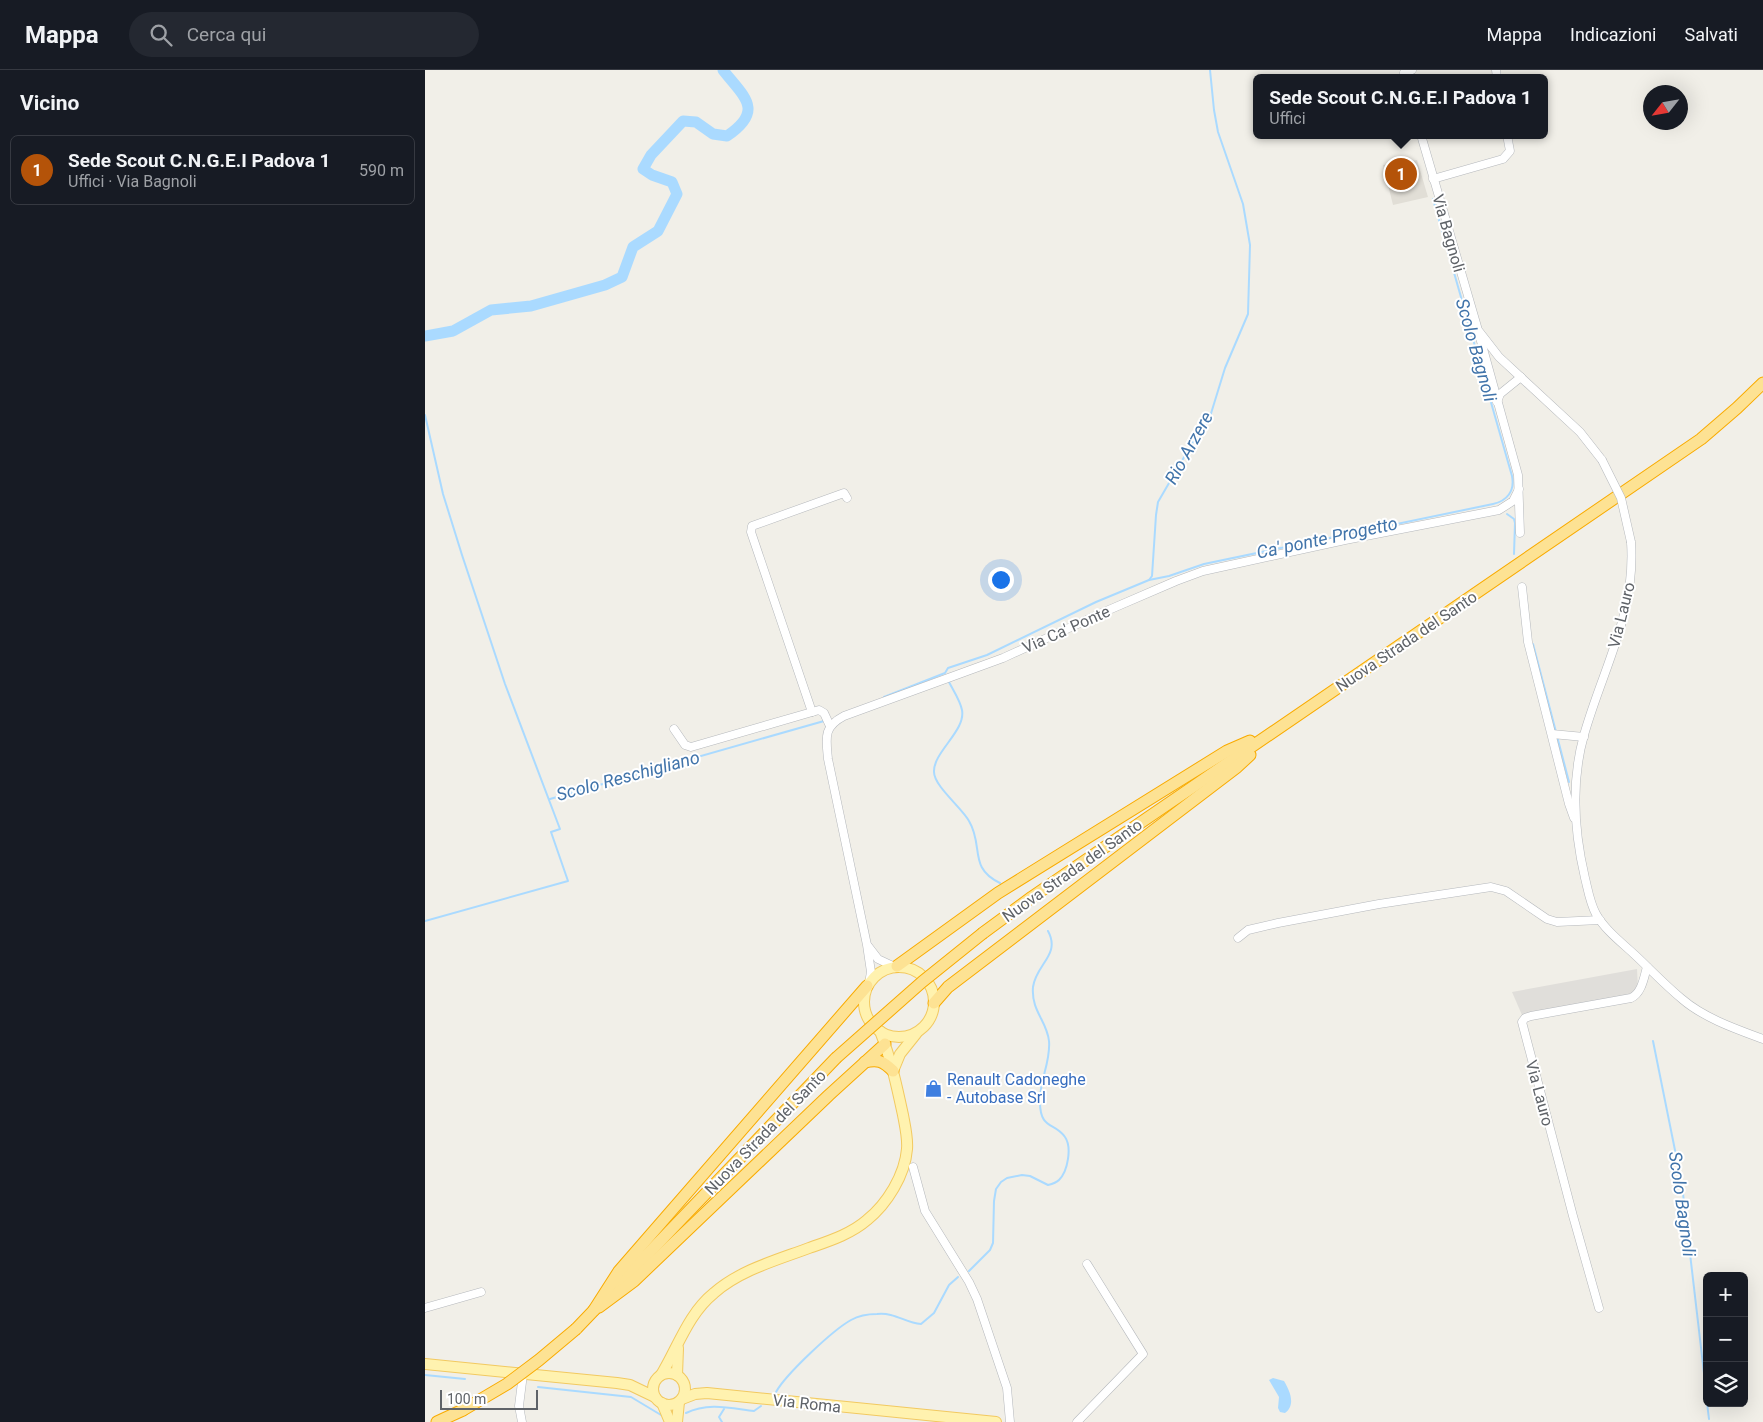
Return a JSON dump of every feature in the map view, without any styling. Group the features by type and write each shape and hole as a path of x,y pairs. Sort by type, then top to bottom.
{"highway":[{"name":"Nuova Strada del Santo","path":"437,1422 463,1410 507,1384 575,1329 836,1058 921,982 983,933 1032,897 1701,439 1763,383"},
{"path":"896,967 998,892 1227,751 1277,730"},
{"path":"934,1003 947,987 1237,767 1277,730"},
{"path":"594,1310 619,1272 868,984"},
{"path":"594,1310 634,1281 885,1044"},
{"path":"865,1062 881,1060 893,1071"}],"main road":[{"path":"893,1071 900,1054 931,1016 934,1003 931,987 921,974 906,967 896,967 880,972 868,984 864,1003 865,1011 873,1026 880,1031 897,1037"},
{"path":"885,1044 897,1037 919,1030"},
{"path":"670,1422 653,1389 684,1331 699,1308 714,1292 745,1273 844,1234 867,1220 890,1194 899,1178 907,1149 907,1134 893,1071 880,1031"},
{"path":"677,1422 680,1400 685,1388 680,1379 678,1345"},
{"path":"425,1364 629,1385 658,1378 666,1373 680,1379"},
{"name":"Via Roma","path":"680,1379 707,1393"},
{"path":"629,1385 659,1400 674,1404 680,1400"},
{"name":"Via Roma","path":"680,1400 707,1393 996,1422"}],"street":[{"name":"Via Bagnoli","path":"1422,139 1478,330 1517,475 1520,533"},
{"path":"1433,179 1503,159 1510,151 1508,139"},
{"name":"Via Bagnoli","path":"1478,330 1493,350 1521,378"},
{"path":"1497,404 1500,394 1521,378"},
{"name":"Via Lauro","path":"1521,378 1573,425 1591,444 1602,460 1621,498 1631,542 1632,568 1626,609 1584,737 1580,755 1575,819 1581,860 1593,908 1599,920 1608,930 1683,1000 1697,1010 1763,1039"},
{"path":"1504,508 1513,501 1519,489"},
{"path":"812,712 751,532 752,526 829,497 844,493 847,498"},
{"path":"1504,508 1516,512 1520,517"},
{"name":"Via Ca' Ponte","path":"830,726 843,716 1003,658 1186,576 1224,566 1504,508"},
{"name":"Via Lauro","path":"1522,587 1528,642 1569,804 1575,819"},
{"path":"674,729 685,745 691,747 819,710 824,712 830,726 826,740 828,759 867,944 871,972 868,984"},
{"path":"1552,734 1584,737"},
{"path":"1238,938 1248,930 1263,926 1379,904 1491,887 1506,891 1547,919 1557,922 1599,920"},
{"path":"867,944 878,959 896,967"},
{"name":"Via Lauro","path":"1599,1308 1522,1022 1525,1018 1531,1016 1636,996 1640,990 1647,967"},
{"path":"913,1167 925,1211 969,1282 977,1299 1007,1388 1010,1422"},
{"path":"1077,1422 1143,1354 1087,1264"},
{"path":"425,1308 481,1292"},
{"path":"522,1422 519,1406 523,1374"}],"shaded area":[{"path":"1417,160 1428,197 1393,205 1383,165"},
{"path":"1637,969 1638,990 1632,995 1522,1015 1512,992"}],"water":[{"path":"1273,1378 1284,1381 1290,1393 1290,1406 1285,1413 1280,1412 1278,1408 1279,1397 1269,1380"}],"waterway":[{"path":"425,336 453,331 491,310 531,306 605,285 622,277 633,247 658,231 677,194 672,182 652,175 643,169 651,155 683,121 696,122 713,134 727,136 739,127 745,119 748,111 744,96 723,70"},
{"name":"Rio Arzere","path":"884,697 945,673 948,668 987,655 1096,602 1149,580 1152,576 1158,502 1194,440 1209,420 1225,368 1248,314 1250,245 1243,204 1218,132 1210,70"},
{"name":"Ca' ponte Progetto","path":"1149,580 1169,576 1204,564 1498,503 1509,494 1513,481 1512,476 1433,199"},
{"name":"Scolo Reschigliano","path":"425,415 443,494 462,555 505,684 560,829 551,832 568,881 425,921"},
{"name":"Scolo Bagnoli","path":"1507,514 1514,519 1515,523 1514,554"},
{"name":"Scolo Bagnoli","path":"1533,644 1556,732"},
{"name":"Rio Arzere","path":"949,682 961,706 962,718 955,734 935,764 935,778 969,821 976,839 980,863 984,870 990,877 1000,883"},
{"name":"Scolo Reschigliano","path":"550,799 824,721"},
{"name":"Scolo Bagnoli","path":"1557,736 1569,782"},
{"name":"Rio Arzere","path":"969,1271 990,1250 993,1243 994,1201 996,1189 1001,1182 1007,1178 1022,1175 1030,1176 1049,1185 1059,1180 1067,1165 1069,1153 1067,1141 1061,1132 1045,1121 1040,1102 1049,1041 1048,1034 1034,1003 1033,987 1038,972 1047,959 1052,947 1048,931"},
{"name":"Scolo Bagnoli","path":"1653,1041 1682,1185 1703,1365"},
{"name":"Rio Arzere","path":"776,1392 789,1375 843,1325 857,1317 871,1314 895,1316 921,1324 934,1313 949,1285 958,1277"},
{"name":"Rio Arzere","path":"425,1375 465,1379"},
{"name":"Rio Arzere","path":"538,1387 631,1397 661,1415"},
{"name":"Rio Arzere","path":"686,1413 711,1407 728,1407 754,1411 761,1406"},
{"name":"Scolo Bagnoli","path":"1708,1407 1709,1419"},
{"path":"722,1422 719,1417 724,1409"}],"place":[{"name":"Sede Scout C.N.G.E.I Padova 1","path":"1401,174"},
{"name":"Renault Cadoneghe - Autobase Srl","path":"933,1088"}]}
